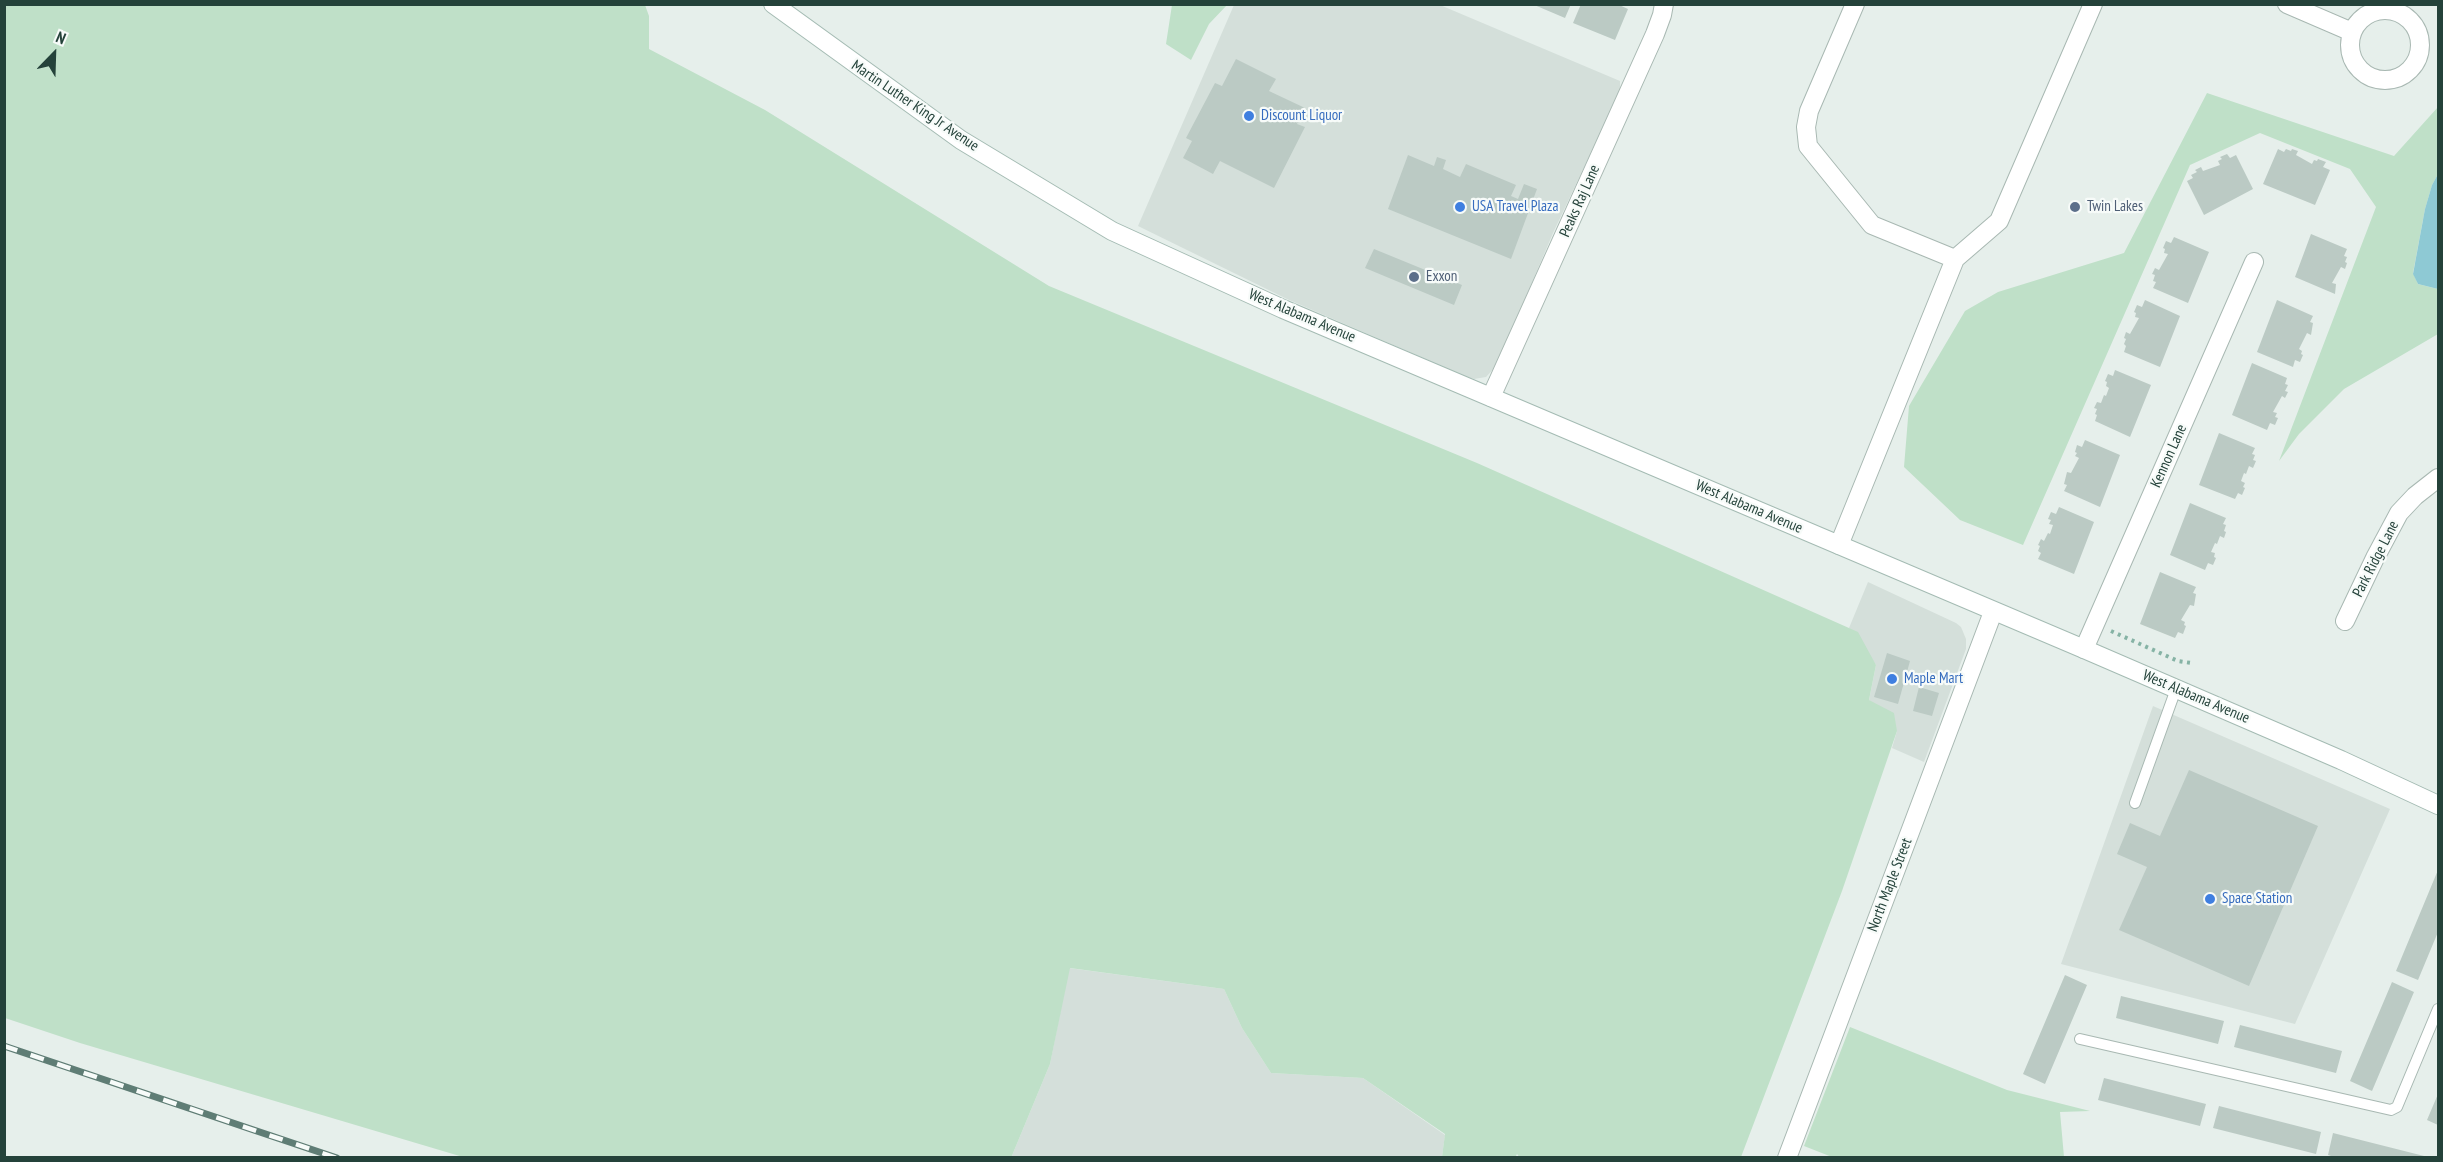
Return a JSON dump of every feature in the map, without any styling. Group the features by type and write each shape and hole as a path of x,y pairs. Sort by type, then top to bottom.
{"street":[{"name":"Martin Luther King Jr Avenue","path":"773,4 961,140 1063,201"},
{"name":"Peaks Raj Lane","path":"1491,397 1651,45 1664,4"},
{"path":"1854,4 1809,111 1806,127 1808,146 1872,225 1954,259"},
{"path":"1839,545 1954,259 1999,221 2093,4"},
{"path":"2287,4 2352,32"},
{"name":"West Alabama Avenue","path":"1063,201 1112,231 1283,309 2084,649 2439,805"},
{"name":"Kennon Lane","path":"2084,649 2254,262"},
{"name":"Park Ridge Lane","path":"2345,621 2374,558 2399,513 2415,496 2439,478"},
{"name":"North Maple Street","path":"1787,1158 1993,612"}],"lane":[{"path":"2135,804 2176,689"},
{"path":"2080,1038 2391,1110 2397,1107 2439,1010"}],"path":[{"path":"2095,624 2178,661 2191,663"}],"shaded area":[{"path":"1234,5 1440,5 1620,81 1620,91 1553,233 1497,365 1486,377 1474,379 1467,377 1287,299 1138,226"},
{"path":"1868,582 1956,623 1961,627 1966,639 1966,649 1924,762 1892,748 1897,731 1869,700 1876,665 1849,628"},
{"path":"2153,706 2390,809 2295,1024 2061,964"},
{"path":"1069,968 1224,989 1242,1028 1271,1073 1363,1078 1445,1135 1442,1157 1011,1158 1050,1064"}],"green space":[{"path":"5,4 645,5 649,16 649,49 765,110 1049,286 1477,463 1858,632 1876,665 1869,700 1894,713 1897,731 1842,891 1741,1157 1520,1158 1517,1154 1515,1158 1442,1157 1445,1134 1363,1078 1271,1073 1242,1028 1224,989 1070,968 1050,1064 1011,1158 463,1157 80,1043 5,1018"},
{"path":"1172,5 1227,5 1209,24 1191,60 1166,44"},
{"path":"2207,93 2394,156 2438,107 2438,174 2425,209 2413,273 2418,284 2438,289 2438,334 2344,389 2299,434 2279,461 2376,207 2350,169 2260,133 2190,165 2023,545 1960,520 1904,467 1909,406 1965,311 1998,292 2124,253"},
{"path":"1850,1027 2007,1090 2090,1111 2060,1112 2064,1157 1832,1157 1804,1146"}],"water":[{"path":"2438,174 2438,289 2418,284 2413,274 2425,209"}],"building":[{"path":"1532,4 1571,4 1565,18"},
{"path":"1581,4 1617,4 1628,9 1615,40 1573,23"},
{"name":"Discount Liquor","path":"1236,59 1276,79 1269,91 1305,108 1297,124 1305,127 1274,188 1220,161 1213,174 1183,158 1192,141 1186,138 1215,83 1222,86"},
{"path":"2278,149 2284,152 2286,149 2298,151 2296,155 2312,164 2318,159 2326,162 2323,167 2330,170 2315,205 2263,184"},
{"path":"2227,154 2230,158 2236,155 2253,189 2204,215 2187,181 2193,178 2191,175 2197,172 2195,170 2201,167 2203,171 2220,165 2218,161 2222,159 2220,157"},
{"name":"USA Travel Plaza","path":"1408,155 1434,166 1437,157 1446,160 1443,169 1460,177 1466,164 1516,185 1511,196 1518,199 1524,184 1537,189 1511,259 1388,209"},
{"path":"2311,234 2347,249 2344,256 2347,257 2345,269 2341,267 2332,283 2336,284 2335,294 2295,277"},
{"path":"2174,237 2209,252 2188,303 2153,288 2156,282 2153,281 2155,275 2152,274 2155,268 2159,270 2168,254 2164,253 2163,248 2166,241 2171,243"},
{"path":"1374,249 1462,285 1454,305 1365,268"},
{"path":"2145,300 2180,316 2160,367 2124,352 2126,332 2130,334 2139,318 2135,317 2134,312 2137,305 2142,307"},
{"path":"2277,300 2313,316 2310,322 2313,323 2311,335 2307,333 2299,349 2303,355 2300,362 2295,360 2293,367 2257,352"},
{"path":"2252,363 2287,378 2285,384 2288,385 2285,391 2288,392 2285,398 2282,396 2273,412 2277,413 2275,417 2278,418 2275,425 2270,423 2267,430 2232,415"},
{"path":"2115,370 2151,385 2130,437 2095,421 2097,409 2094,408 2097,402 2101,403 2104,395 2106,396 2109,388 2105,381 2108,374 2113,376"},
{"path":"2219,433 2255,448 2252,454 2255,455 2253,460 2256,461 2253,468 2249,466 2246,474 2244,473 2241,481 2245,483 2243,487 2245,488 2242,495 2238,493 2235,499 2199,485"},
{"path":"2085,440 2120,455 2100,507 2064,491 2067,485 2064,484 2067,472 2071,473 2079,458 2075,456 2077,445 2082,447"},
{"path":"2190,503 2226,518 2223,524 2226,525 2224,538 2220,536 2211,552 2215,553 2216,558 2213,565 2208,563 2205,570 2170,555"},
{"path":"2059,507 2094,522 2074,574 2038,559 2041,553 2038,551 2040,546 2038,545 2041,539 2044,541 2048,533 2050,534 2053,525 2049,524 2051,520 2048,519 2051,512 2056,514"},
{"path":"2160,572 2196,587 2193,593 2196,594 2194,606 2190,605 2181,620 2186,626 2183,634 2178,632 2175,638 2140,624"},
{"name":"Maple Mart","path":"1887,653 1910,661 1898,704 1874,697"},
{"path":"1919,687 1939,693 1932,716 1913,711"},
{"name":"Space Station","path":"2189,770 2318,826 2249,986 2119,930 2147,867 2117,854 2130,823 2160,836"},
{"path":"2438,870 2438,932 2418,980 2396,971"},
{"path":"2065,975 2087,985 2045,1084 2023,1074"},
{"path":"2392,982 2414,992 2372,1091 2350,1081"},
{"path":"2121,996 2224,1021 2218,1044 2116,1018"},
{"path":"2240,1025 2342,1051 2336,1073 2234,1047"},
{"path":"2104,1078 2206,1104 2200,1126 2098,1100"},
{"path":"2438,1094 2438,1125 2427,1120"},
{"path":"2219,1106 2321,1132 2316,1154 2213,1128"},
{"path":"2333,1133 2428,1158 2337,1158 2328,1155"}],"railway":[{"path":"4,1046 337,1158"}],"place":[{"name":"Discount Liquor","path":"1249,116"},
{"name":"USA Travel Plaza","path":"1460,207"},
{"name":"Twin Lakes","path":"2075,207"},
{"name":"Exxon","path":"1414,277"},
{"name":"Maple Mart","path":"1892,679"},
{"name":"Space Station","path":"2210,899"}]}
